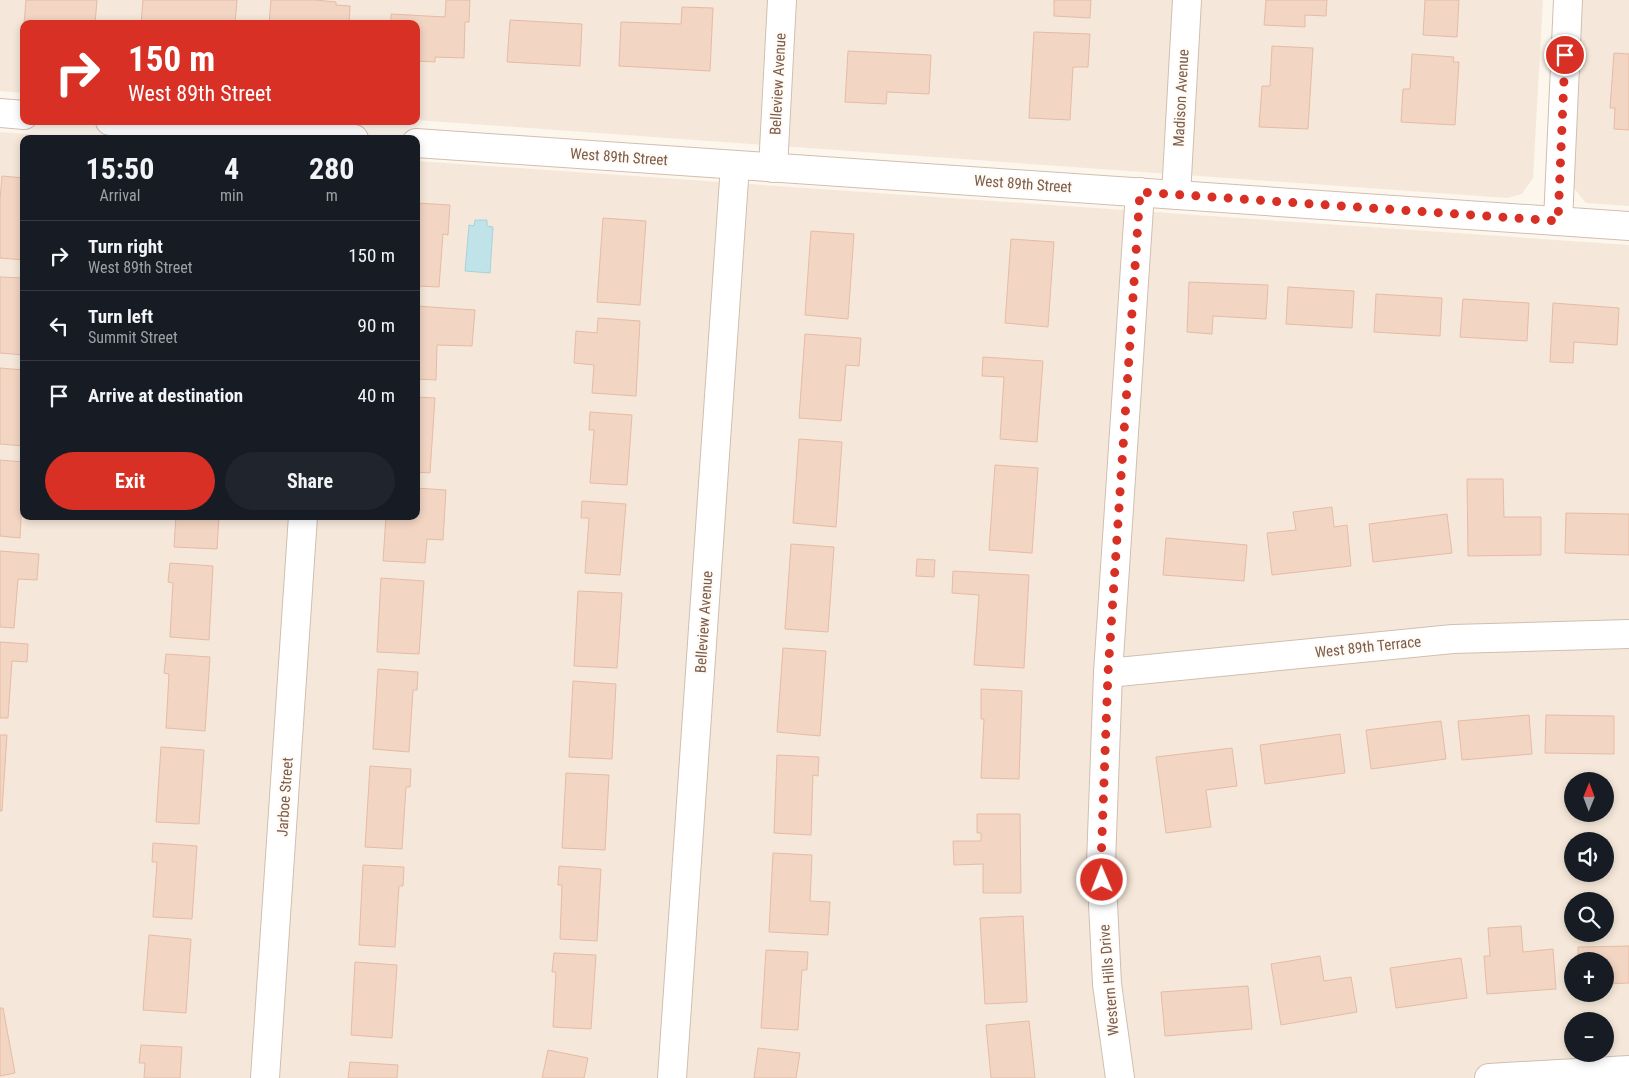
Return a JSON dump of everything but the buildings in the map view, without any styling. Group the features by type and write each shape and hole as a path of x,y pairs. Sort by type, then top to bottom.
{"street":[{"name":"Belleview Avenue","path":"773,168 782,0"},
{"name":"Madison Avenue","path":"1176,195 1187,0"},
{"path":"1558,221 1568,0"},
{"path":"0,113 20,115"},
{"path":"163,125 297,135"},
{"name":"West 89th Street","path":"420,143 1629,226"},
{"name":"Belleview Avenue","path":"672,1078 735,166"},
{"name":"Western Hills Drive","path":"1120,1078 1107,984 1101,863 1108,673 1140,192"},
{"name":"Jarboe Street","path":"266,1078 303,520"},
{"name":"West 89th Terrace","path":"1108,673 1453,638 1629,634"},
{"path":"1488,1078 1629,1070"}],"shaded area":[{"path":"0,0 1543,0 1533,178 1522,194 1507,198 420,120 420,20 20,20 20,93 0,91"},
{"path":"1581,0 1629,0 1629,206 1586,203 1573,187"},
{"path":"0,132 42,135 20,135 20,520 420,520 420,161 1629,245 1629,1078 0,1078"}],"water":[{"path":"475,220 487,220 487,226 493,227 490,273 465,271 469,225 474,226"}],"route":[{"path":"1102,880 1108,673 1140,192 1558,221 1565,55"}]}
